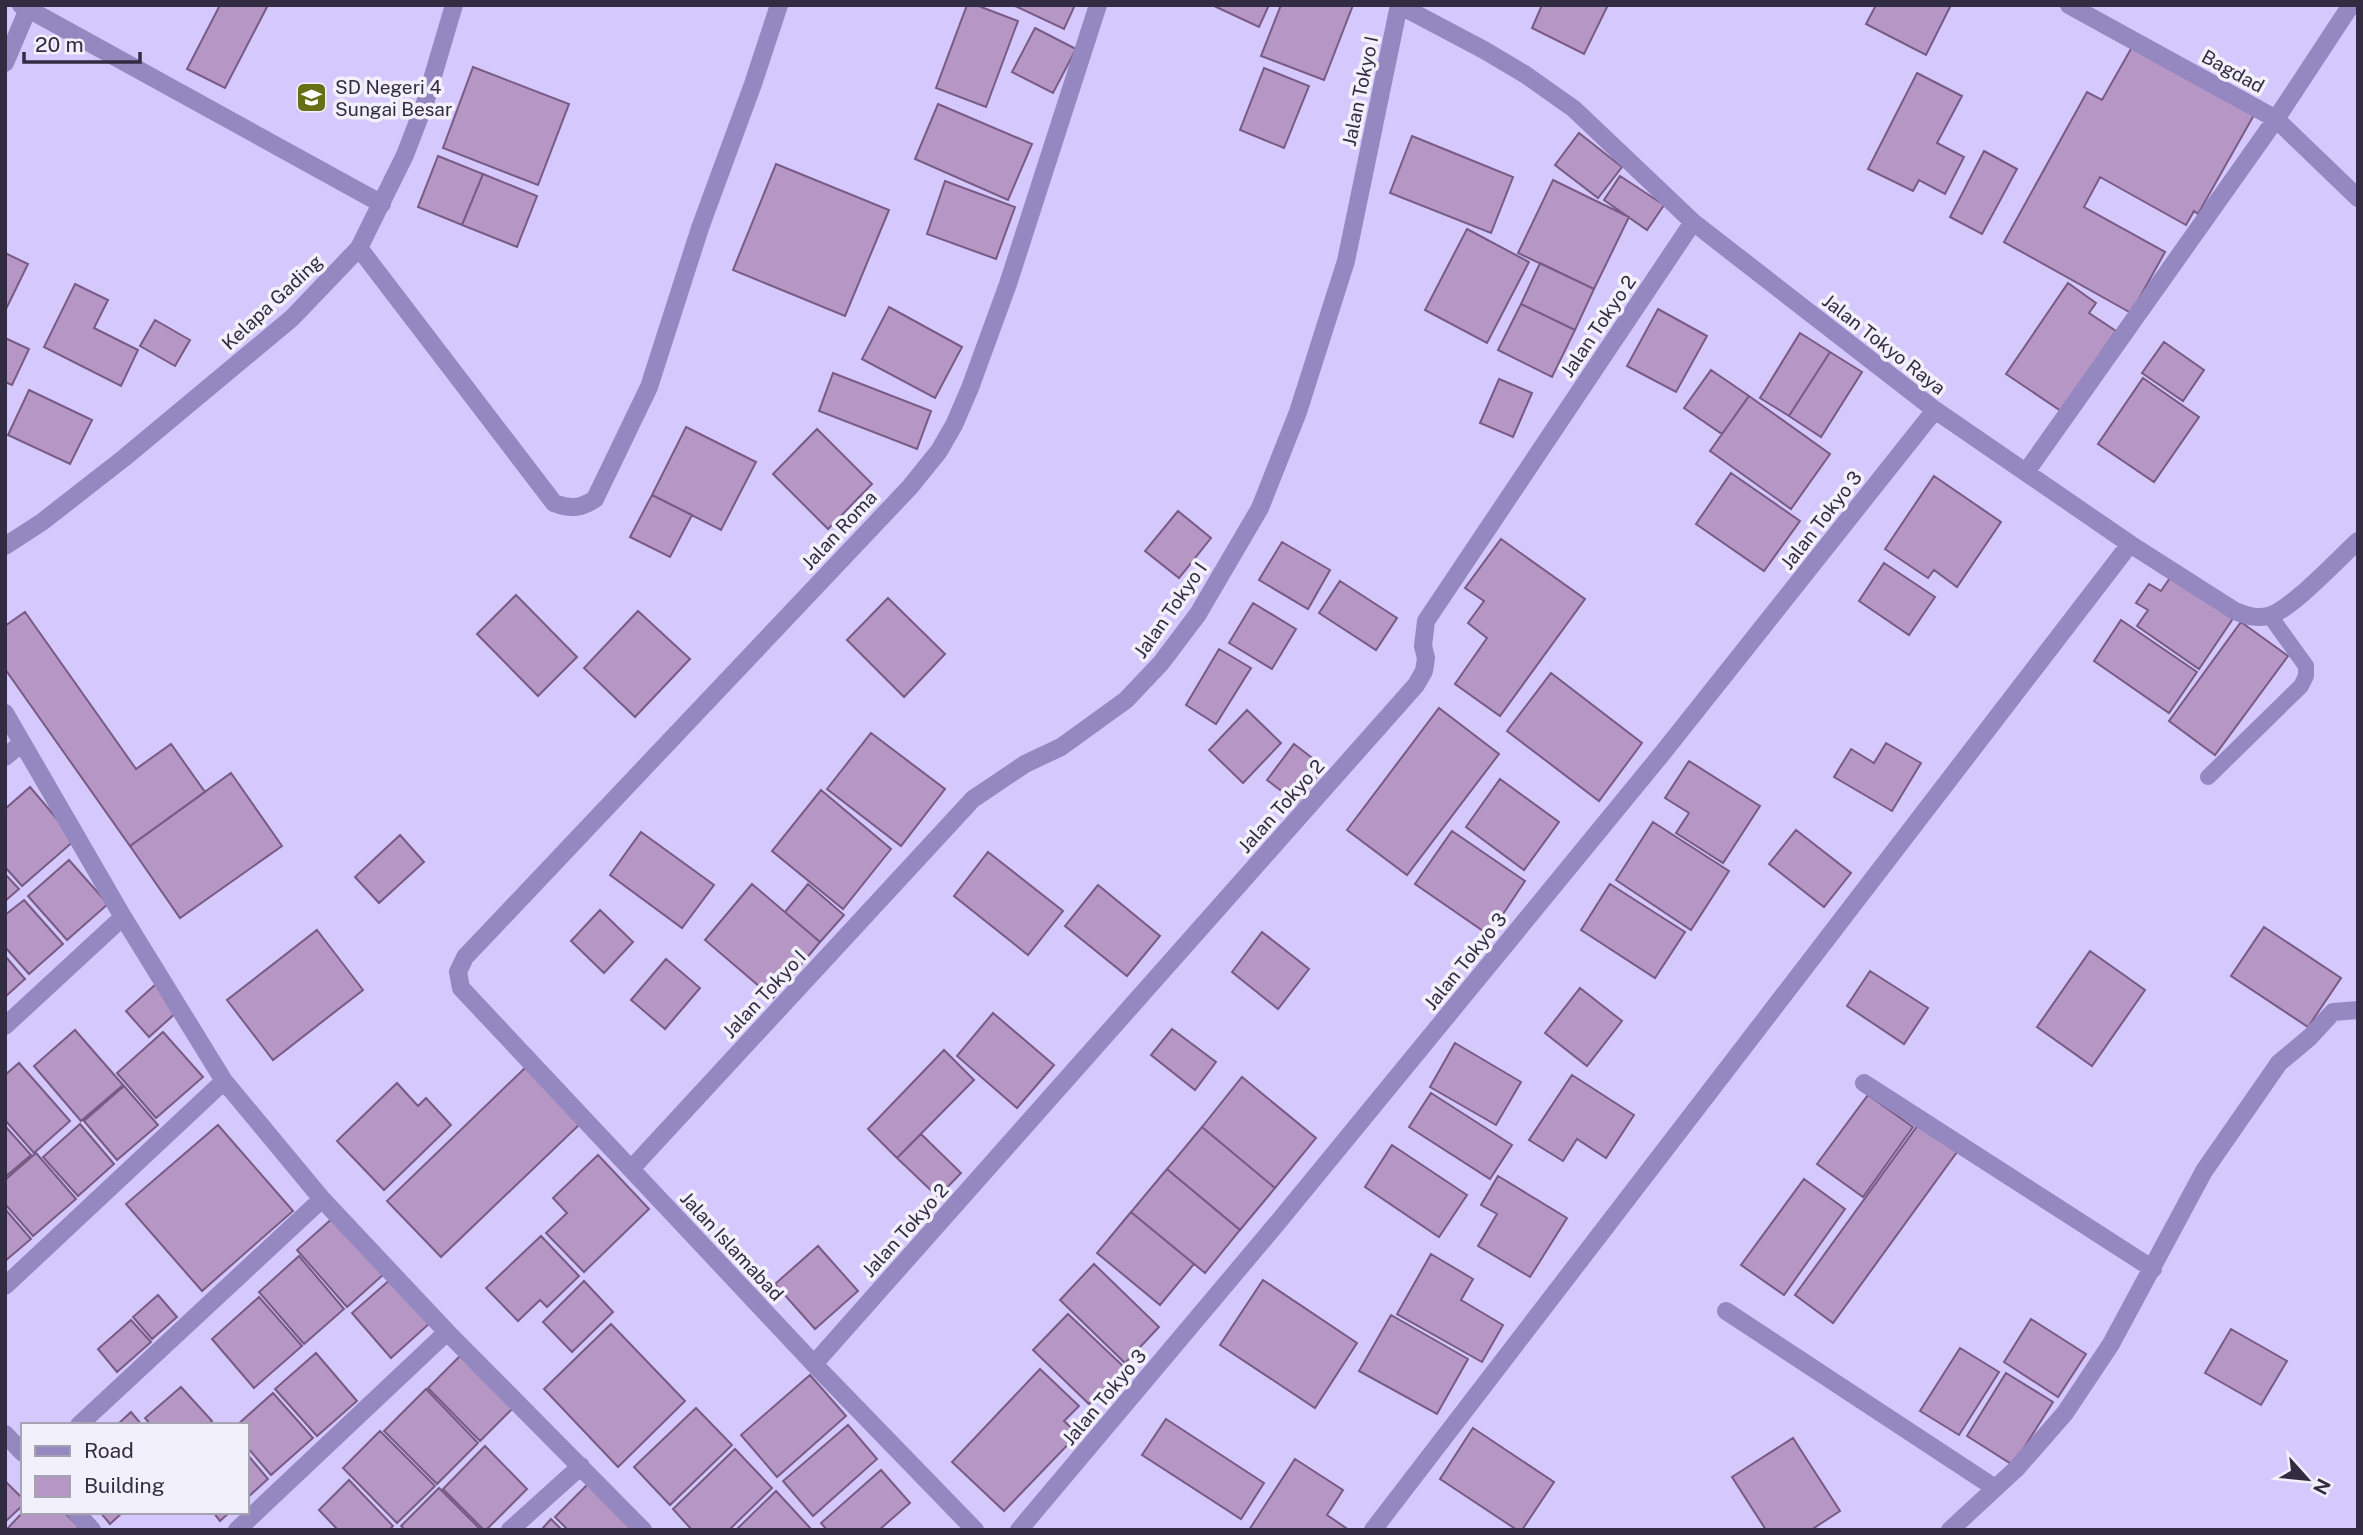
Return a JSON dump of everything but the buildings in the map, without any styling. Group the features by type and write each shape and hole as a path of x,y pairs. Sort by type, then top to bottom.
{"street":[{"name":"Kelapa Gading","path":"5,546 42,522 124,458 292,318 359,248 405,155 425,103 454,5"},
{"path":"359,248 554,503 569,508 584,507 595,499 649,387 700,228 779,5"},
{"name":"Jalan Roma","path":"461,988 458,972 472,950 939,452 970,388 1008,284 1098,5"},
{"name":"Jalan Tokyo Raya","path":"1399,5 1495,56 1574,109 1693,222 1935,410 2130,544 2235,611 2252,618 2270,616"},
{"name":"Jalan Tokyo I","path":"631,1169 973,799 1025,764 1061,747 1126,699 1161,663 1198,614 1259,508 1298,412 1346,261 1399,5"},
{"name":"Bagdad","path":"2069,5 2276,119 2358,198"},
{"path":"2026,472 2276,119 2351,5"},
{"path":"5,62 24,7 382,204"},
{"name":"Jalan Tokyo 2","path":"814,1364 1416,685 1424,670 1426,658 1423,646 1426,621 1693,222"},
{"name":"Jalan Tokyo 3","path":"1019,1530 1279,1221 1653,766 1935,410"},
{"path":"2270,616 2285,607 2358,541"},
{"path":"1374,1530 2130,544"},
{"path":"5,712 124,917 224,1081 322,1199 447,1332 643,1530"},
{"path":"5,757 22,743"},
{"path":"5,1026 124,917"},
{"name":"Jalan Islamabad","path":"461,988 814,1364 975,1530"},
{"path":"1950,1530 2016,1469 2065,1413 2111,1343 2204,1171 2279,1063 2310,1037 2333,1012 2358,1010"},
{"path":"5,1286 224,1081"},
{"path":"1864,1083 2153,1269"},
{"path":"81,1423 322,1199"},
{"path":"1726,1311 1995,1488"},
{"path":"237,1530 447,1332"},
{"path":"5,1434 21,1451"},
{"path":"510,1530 581,1466"},
{"path":"78,1514 92,1530"}],"lane":[{"path":"2208,777 2301,686 2306,676 2306,666 2270,616"}],"place":[{"name":"SD Negeri 4 Sungai Besar","path":"312,98"}]}
